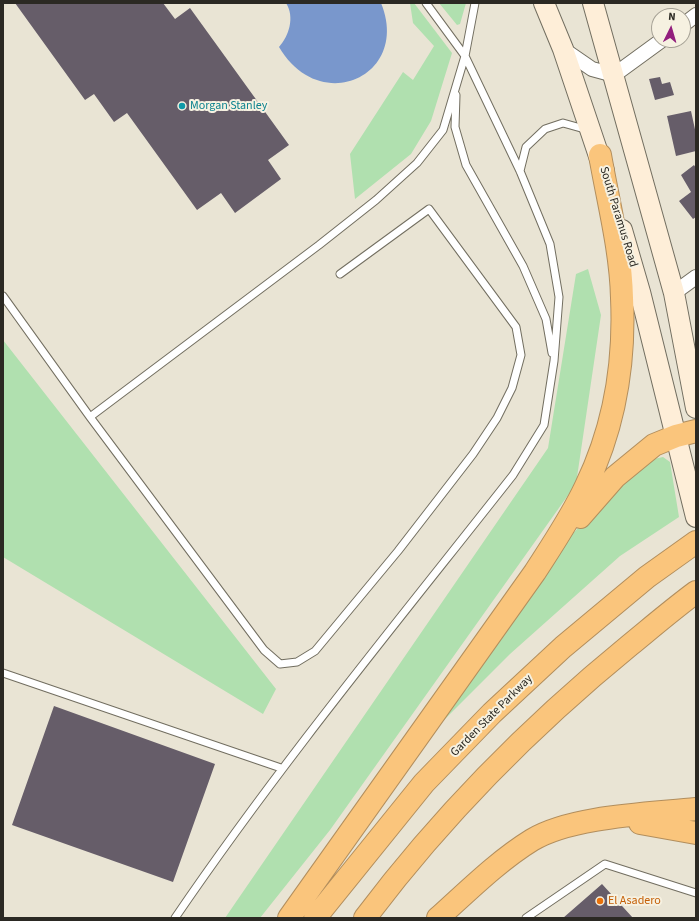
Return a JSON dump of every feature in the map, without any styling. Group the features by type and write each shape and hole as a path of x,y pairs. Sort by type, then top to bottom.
{"highway":[{"path":"289,918 535,572 564,528 587,486 606,438 616,392 622,346 622,297 614,230 600,155"},
{"path":"535,572 615,477 654,445 686,434"},
{"name":"Garden State Parkway","path":"315,918 424,784 492,713 563,647 647,577 696,542"},
{"path":"365,918 391,883 454,812 521,742 590,678 691,596"},
{"path":"438,918 491,872 533,840 570,825 610,818 696,809"},
{"path":"610,818 696,833"}],"main road":[{"name":"South Paramus Road","path":"544,3 563,49 600,155 640,292 686,434 696,516"},
{"path":"593,3 674,293 696,408"}],"street":[{"path":"563,49 592,69 614,75 651,48"},
{"path":"674,293 696,277"}],"lane":[{"path":"175,918 218,855 282,768 513,475 544,425 554,361 558,296 550,244 520,171 465,56 426,3"},
{"path":"90,417 319,245 376,200 417,163 443,130 465,56 475,3"},
{"path":"457,83 455,128 466,165 523,266 546,319 554,361"},
{"path":"520,171 526,147 545,129 563,123 591,131"},
{"path":"3,296 90,417 264,650 280,664 297,662 315,651 398,551 473,454 497,418 512,388 521,356 516,327 429,209 340,274"},
{"path":"3,673 282,768"},
{"path":"526,918 605,864 696,893"}],"green space":[{"path":"410,3 414,3 452,53 431,121 411,154 355,199 350,154 403,72 413,80 434,46 413,23"},
{"path":"439,3 466,3 460,24 457,25"},
{"path":"588,269 601,315 576,484 330,830 260,918 225,918 548,448 576,274"},
{"path":"3,340 276,689 263,714 3,557"},
{"path":"663,457 670,462 679,517 620,556 510,654 429,735 559,548 621,483 649,460"}],"water":[{"path":"286,3 381,3 387,29 383,51 373,67 357,79 337,83 316,80 296,68 279,47 283,43 290,26 289,8"}],"building":[{"name":"Morgan Stanley","path":"15,3 163,3 175,19 190,8 289,145 268,160 281,179 235,213 221,193 197,210 127,113 114,122 94,94 85,100"},
{"path":"660,77 662,84 670,82 674,95 655,100 649,79"},
{"path":"691,111 696,134 696,151 676,156 667,116"},
{"path":"694,165 696,168 696,217 693,219 679,201 691,192 681,175"},
{"path":"54,706 215,764 173,882 12,825"},
{"name":"El Asadero","path":"602,884 633,918 563,918"}],"place":[{"name":"Morgan Stanley","path":"182,106"},
{"name":"El Asadero","path":"600,901"}]}
